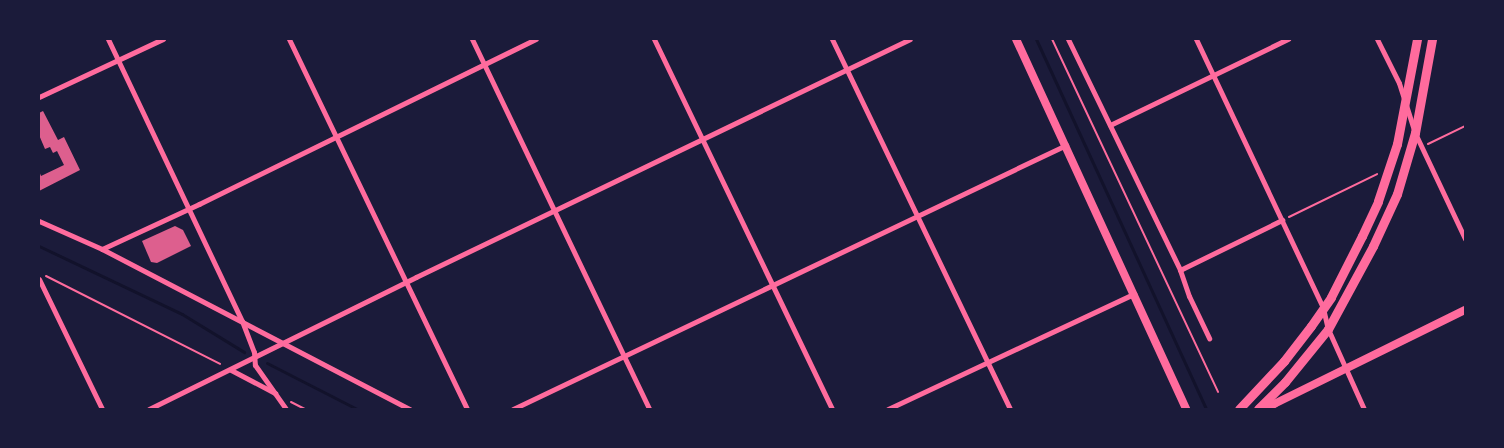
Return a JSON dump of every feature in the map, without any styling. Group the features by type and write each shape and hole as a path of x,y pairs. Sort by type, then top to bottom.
{"main road":[{"path":"1240,409 1284,361 1323,308 1362,236 1390,168 1406,102 1417,39"},
{"path":"1256,409 1285,382 1328,328 1390,211 1415,133 1432,39"}],"street":[{"path":"108,39 242,321 255,365 278,394 285,408"},
{"path":"39,97 163,39"},
{"path":"289,39 467,409"},
{"path":"472,39 649,409"},
{"path":"102,249 189,209 336,135 536,39"},
{"path":"654,39 832,409"},
{"path":"832,39 1010,409"},
{"path":"150,409 286,344 406,282 910,39"},
{"path":"1016,39 1186,409"},
{"path":"1068,39 1180,270 1189,296 1209,338"},
{"path":"1196,39 1323,308 1328,328 1364,409"},
{"path":"1110,125 1288,39"},
{"path":"1377,39 1406,102 1415,133 1465,239"},
{"path":"513,409 1066,145"},
{"path":"1180,270 1282,220"},
{"path":"39,221 102,249 410,409"},
{"path":"39,279 102,409"},
{"path":"888,409 986,361 1134,294"},
{"path":"1256,409 1274,404 1465,310"},
{"path":"231,370 278,394"}],"path":[{"path":"1052,39 1218,392"},
{"path":"1423,147 1465,126"},
{"path":"1282,220 1390,168"},
{"path":"39,272 231,370"}],"building":[{"path":"43,111 58,140 64,137 80,170 39,191 39,171 41,176 64,165 57,151 53,153 50,147 45,149 39,135 39,113"},
{"path":"175,226 183,230 191,246 157,263 151,262 142,241"}],"waterway":[{"path":"1036,39 1206,409"},
{"path":"39,246 182,314 244,352"},
{"path":"267,363 357,409"}]}
